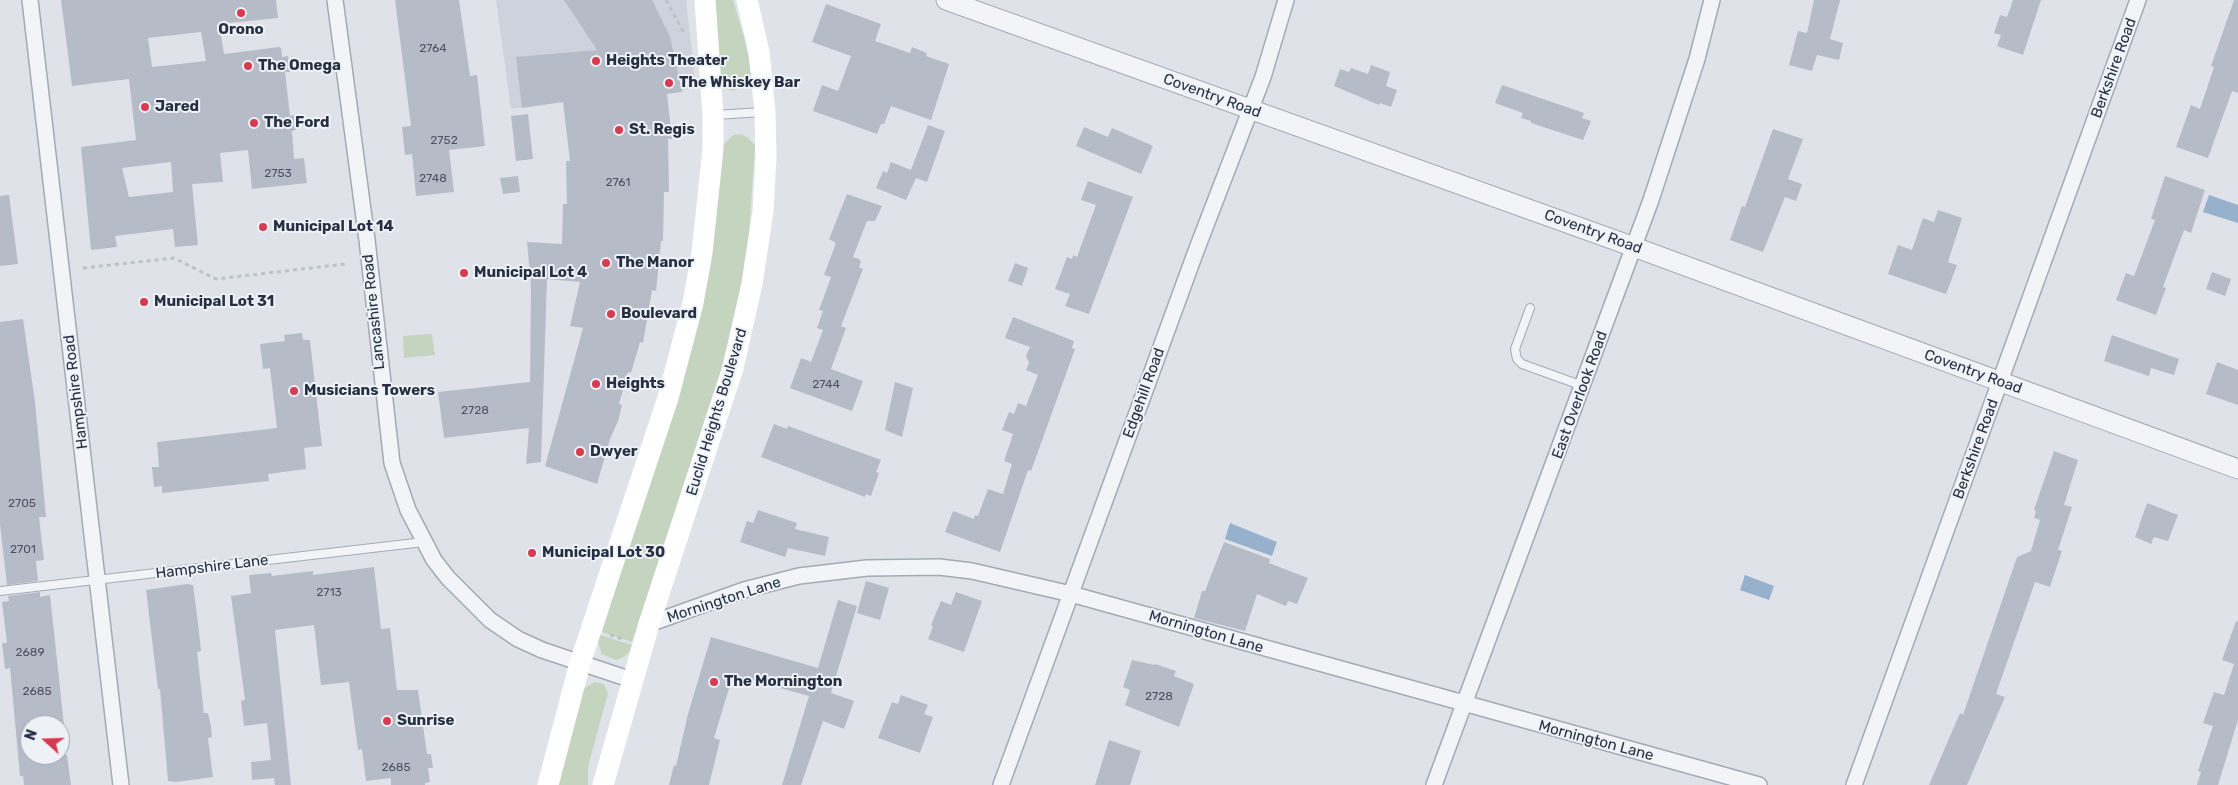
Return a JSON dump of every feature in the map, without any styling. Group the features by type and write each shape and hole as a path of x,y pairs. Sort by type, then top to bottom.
{"main road":[{"path":"548,785 580,663 668,398 693,303 702,253 711,181 713,115 705,0"},
{"name":"Euclid Heights Boulevard","path":"603,785 649,624 719,415 742,333 763,211 766,158 765,112 759,52 747,0"}],"street":[{"name":"Hampshire Road","path":"30,0 121,785"},
{"name":"Lancashire Road","path":"336,0 367,240 392,463 402,495 424,542 448,578 490,620 518,639 580,663 632,680"},
{"name":"Coventry Road","path":"946,0 1634,247 2238,469"},
{"name":"Edgehill Road","path":"1001,785 1196,251 1250,110 1286,0"},
{"name":"East Overlook Road","path":"1434,785 1634,247 1697,59 1712,0"},
{"name":"Berkshire Road","path":"1854,785 2138,0"},
{"name":"Mornington Lane","path":"649,624 744,590 799,576 867,568 939,567 972,571 1071,594 1759,785"}],"lane":[{"path":"713,115 765,112"},
{"path":"1530,308 1515,349 1517,359 1522,364 1583,386"},
{"name":"Hampshire Lane","path":"0,592 424,542"}],"path":[{"path":"666,0 685,35"},
{"path":"83,268 174,258 216,279 345,264"},
{"path":"602,632 632,643"}],"shaded area":[{"path":"496,0 686,0 696,88 635,97 563,102 511,109"}],"green space":[{"path":"714,0 733,0 745,41 752,75 748,82 734,91 726,89 721,83"},
{"path":"741,134 755,145 749,234 740,291 721,370 632,642 602,632 638,518 721,147 733,135"},
{"path":"432,334 435,355 404,358 403,336"},
{"path":"600,635 632,645 629,652 624,657 616,660 602,654 598,642"},
{"path":"595,682 604,684 608,693 588,767 588,785 557,785 582,690"}],"water":[{"path":"2209,195 2238,205 2238,223 2203,212"},
{"path":"1230,523 1277,542 1272,556 1225,539"},
{"path":"1745,575 1774,586 1769,600 1740,590"}],"building":[{"path":"61,0 276,0 278,18 219,24 224,54 279,47 281,48 282,57 288,56 290,72 285,72 290,116 294,115 296,130 292,131 294,159 304,158 307,183 252,189 248,150 220,153 223,182 192,184 198,245 175,247 173,229 115,236 117,247 91,250 81,147 136,140 129,79 72,86","holes":["201,32 206,61 152,67 148,38","171,162 173,192 129,197 122,168"]},
{"path":"395,0 459,0 470,76 477,75 485,146 449,150 454,192 416,196 412,154 405,155 402,127 411,126"},
{"path":"564,0 652,0 670,37 682,92 667,94 672,139 668,139 669,192 664,192 663,241 661,241 656,291 652,290 643,343 640,342 631,373 628,372 619,404 622,405 618,421 610,439 597,484 545,466 583,328 570,326 580,282 547,279 541,462 526,464 529,428 444,438 438,392 530,382 531,286 527,242 562,244 563,204 567,204 566,161 570,161 563,102 522,108 516,57 597,50"},
{"path":"1814,0 1840,0 1830,39 1843,43 1839,60 1817,55 1812,71 1789,65 1798,31 1807,33"},
{"path":"2013,0 2041,0 2023,55 1997,46 2001,35 1994,33 2000,15 2007,17"},
{"path":"2234,0 2238,0 2238,93 2232,91 2208,158 2176,147 2191,105 2200,109 2214,67 2211,66"},
{"path":"826,4 881,24 875,41 910,53 912,47 927,53 926,56 949,64 931,120 891,106 884,124 881,124 877,134 813,111 822,85 838,91 851,56 812,42"},
{"path":"1371,65 1390,72 1386,86 1397,90 1391,107 1380,103 1379,105 1334,86 1340,69 1349,72 1351,68 1368,74"},
{"path":"1502,85 1584,113 1582,118 1591,121 1583,140 1531,123 1531,121 1521,118 1523,113 1495,103"},
{"path":"528,114 533,159 516,161 511,116"},
{"path":"928,125 945,131 927,182 916,178 906,200 876,188 883,171 887,173 891,162 911,170"},
{"path":"1084,127 1108,137 1112,128 1153,146 1141,174 1076,146"},
{"path":"1773,129 1803,139 1788,179 1802,184 1796,201 1785,197 1763,252 1730,240 1742,206 1745,207"},
{"path":"518,176 520,192 503,194 500,178"},
{"path":"2165,176 2205,190 2191,233 2184,230 2163,287 2166,288 2156,315 2116,300 2126,273 2134,276 2155,220 2151,219"},
{"path":"1088,181 1133,197 1089,314 1065,306 1070,294 1055,289 1067,257 1072,259 1073,255 1077,257 1096,205 1081,200"},
{"path":"847,194 882,206 875,221 867,221 853,257 859,259 861,262 859,267 863,269 841,326 846,328 831,369 863,381 852,411 790,388 801,358 811,362 823,330 817,328 823,311 819,310 831,277 824,275 836,243 829,239"},
{"path":"9,195 18,264 0,266 0,196"},
{"path":"1938,210 1962,218 1948,262 1957,265 1946,294 1888,274 1898,245 1912,250 1923,218 1934,222"},
{"path":"1015,263 1028,268 1022,286 1008,281"},
{"path":"2212,272 2231,279 2225,296 2206,289"},
{"path":"1013,317 1074,341 1072,348 1075,349 1031,471 1028,470 1000,552 945,532 953,511 974,519 975,515 978,516 988,489 1003,494 1012,464 1004,461 1013,434 1002,430 1009,412 1014,414 1018,403 1026,406 1038,375 1026,370 1029,363 1026,356 1030,347 1005,338"},
{"path":"23,319 35,402 46,517 39,517 44,560 36,561 38,581 7,585 0,525 0,322"},
{"name":"Musicians Towers","path":"302,333 303,340 310,340 322,446 304,448 306,469 268,474 269,481 162,493 162,486 154,487 152,467 159,467 157,442 277,428 270,368 263,369 260,344 285,341 284,335"},
{"path":"2112,335 2179,359 2174,375 2151,368 2149,376 2104,361"},
{"path":"2217,362 2238,370 2238,405 2206,394"},
{"path":"895,382 913,388 902,437 885,430"},
{"path":"774,424 787,429 788,426 881,460 876,472 879,473 871,496 866,494 865,497 761,457"},
{"path":"2054,451 2078,460 2064,505 2072,507 2058,550 2062,551 2050,587 2035,582 1996,694 2005,697 1967,785 1929,785 1960,713 1963,715 2017,557 2031,551 2040,520 2034,518 2036,511 2034,510"},
{"path":"2147,503 2178,515 2168,541 2154,537 2151,544 2135,537"},
{"path":"758,510 797,523 795,529 829,537 825,556 788,548 785,557 740,542 747,521 753,523"},
{"path":"1224,542 1270,559 1269,563 1308,578 1297,604 1288,601 1286,606 1257,594 1245,631 1194,618 1202,591 1205,591"},
{"path":"374,567 381,629 390,628 397,690 418,690 427,754 431,754 433,768 428,768 430,782 425,783 425,785 391,785 391,778 366,781 362,749 358,750 349,682 321,685 314,625 275,630 291,785 275,785 274,778 252,780 251,762 271,760 267,723 244,726 241,701 245,700 231,596 251,593 249,575 271,573 272,576 313,571 313,575"},
{"path":"866,581 889,588 880,620 857,613"},
{"path":"187,584 193,585 201,651 197,652 204,713 208,713 211,727 212,737 208,738 213,777 177,782 168,781 160,689 158,689 146,590"},
{"path":"40,592 40,597 50,595 63,715 20,715 20,765 68,765 71,785 24,785 23,776 20,776 10,668 5,669 2,643 7,643 2,602 9,601 8,596"},
{"path":"956,592 982,601 964,652 928,639 933,626 931,625 941,601 951,605"},
{"path":"838,600 857,606 831,693 854,701 844,729 823,721 801,785 782,785 809,696 733,675 714,738 720,740 709,785 669,785 674,765 676,766 688,714 711,637 818,668"},
{"path":"2236,621 2238,622 2238,720 2218,785 2197,785 2201,772 2198,771 2213,726 2203,723 2214,692 2224,695 2234,664 2222,660"},
{"path":"1132,660 1155,664 1176,671 1174,676 1194,684 1179,727 1125,705 1130,690 1123,687"},
{"path":"901,695 928,705 924,714 933,717 920,753 878,738 892,702 898,704"},
{"path":"1109,740 1141,751 1130,785 1095,785"}],"place":[{"name":"Orono","path":"241,13"},
{"name":"Heights Theater","path":"596,61"},
{"name":"The Omega","path":"248,66"},
{"name":"The Whiskey Bar","path":"669,83"},
{"name":"Jared","path":"145,107"},
{"name":"The Ford","path":"254,123"},
{"name":"St. Regis","path":"619,130"},
{"name":"Municipal Lot 14","path":"263,227"},
{"name":"The Manor","path":"606,263"},
{"name":"Municipal Lot 4","path":"464,273"},
{"name":"Municipal Lot 31","path":"144,302"},
{"name":"Boulevard","path":"611,314"},
{"name":"Heights","path":"596,384"},
{"name":"Musicians Towers","path":"294,391"},
{"name":"Dwyer","path":"580,452"},
{"name":"Municipal Lot 30","path":"532,553"},
{"name":"The Mornington","path":"714,682"},
{"name":"Sunrise","path":"387,721"}]}
